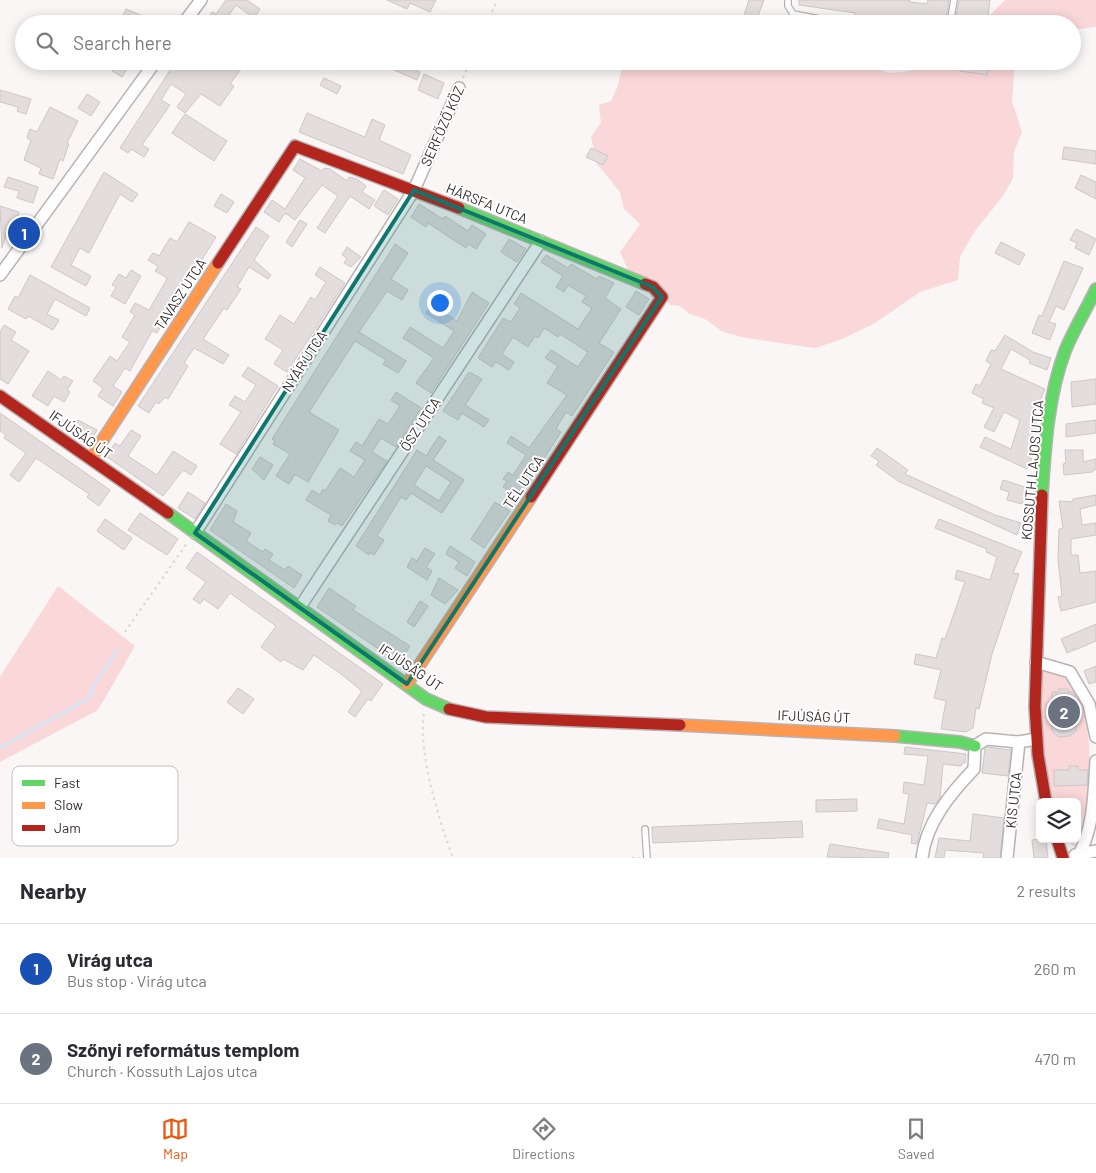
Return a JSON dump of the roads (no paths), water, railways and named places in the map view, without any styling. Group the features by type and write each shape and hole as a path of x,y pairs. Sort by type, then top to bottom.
{"street":[{"path":"190,15 201,0"},
{"path":"0,275 5,260 149,70"},
{"name":"SERFŐZŐ KÖZ","path":"414,190 459,88"},
{"name":"HÁRSFA UTCA","path":"295,146 414,190 653,287 662,297"},
{"name":"TAVASZ UTCA","path":"91,458 295,146"},
{"name":"NYÁR UTCA","path":"195,533 414,190"},
{"name":"ŐSZ UTCA","path":"300,607 540,241"},
{"name":"KOSSUTH LAJOS UTCA","path":"1045,798 1039,775 1036,739 1036,662 1042,507 1053,402 1063,358 1096,289"},
{"name":"TÉL UTCA","path":"407,684 662,297"},
{"name":"IFJÚSÁG ÚT","path":"0,396 91,458 426,699 450,708 486,717 867,733 960,742 975,746"},
{"path":"1036,662 1070,672 1090,704 1096,737"},
{"path":"922,858 933,822 955,789 974,770 975,746 986,739 1019,742 1036,739"},
{"name":"KIS UTCA","path":"1006,858 1019,742"},
{"path":"1078,854 1085,843 1093,801 1096,761"},
{"path":"1059,843 1063,858 1096,851"}],"lane":[{"path":"788,0 788,6 793,14 798,15"},
{"path":"952,15 954,0"},
{"path":"645,829 647,858"}],"waterway":[{"path":"0,748 89,698 95,683 118,649"}],"place":[{"name":"Virág utca","path":"24,233"},
{"name":"Szőnyi református templom","path":"1064,712"}]}
